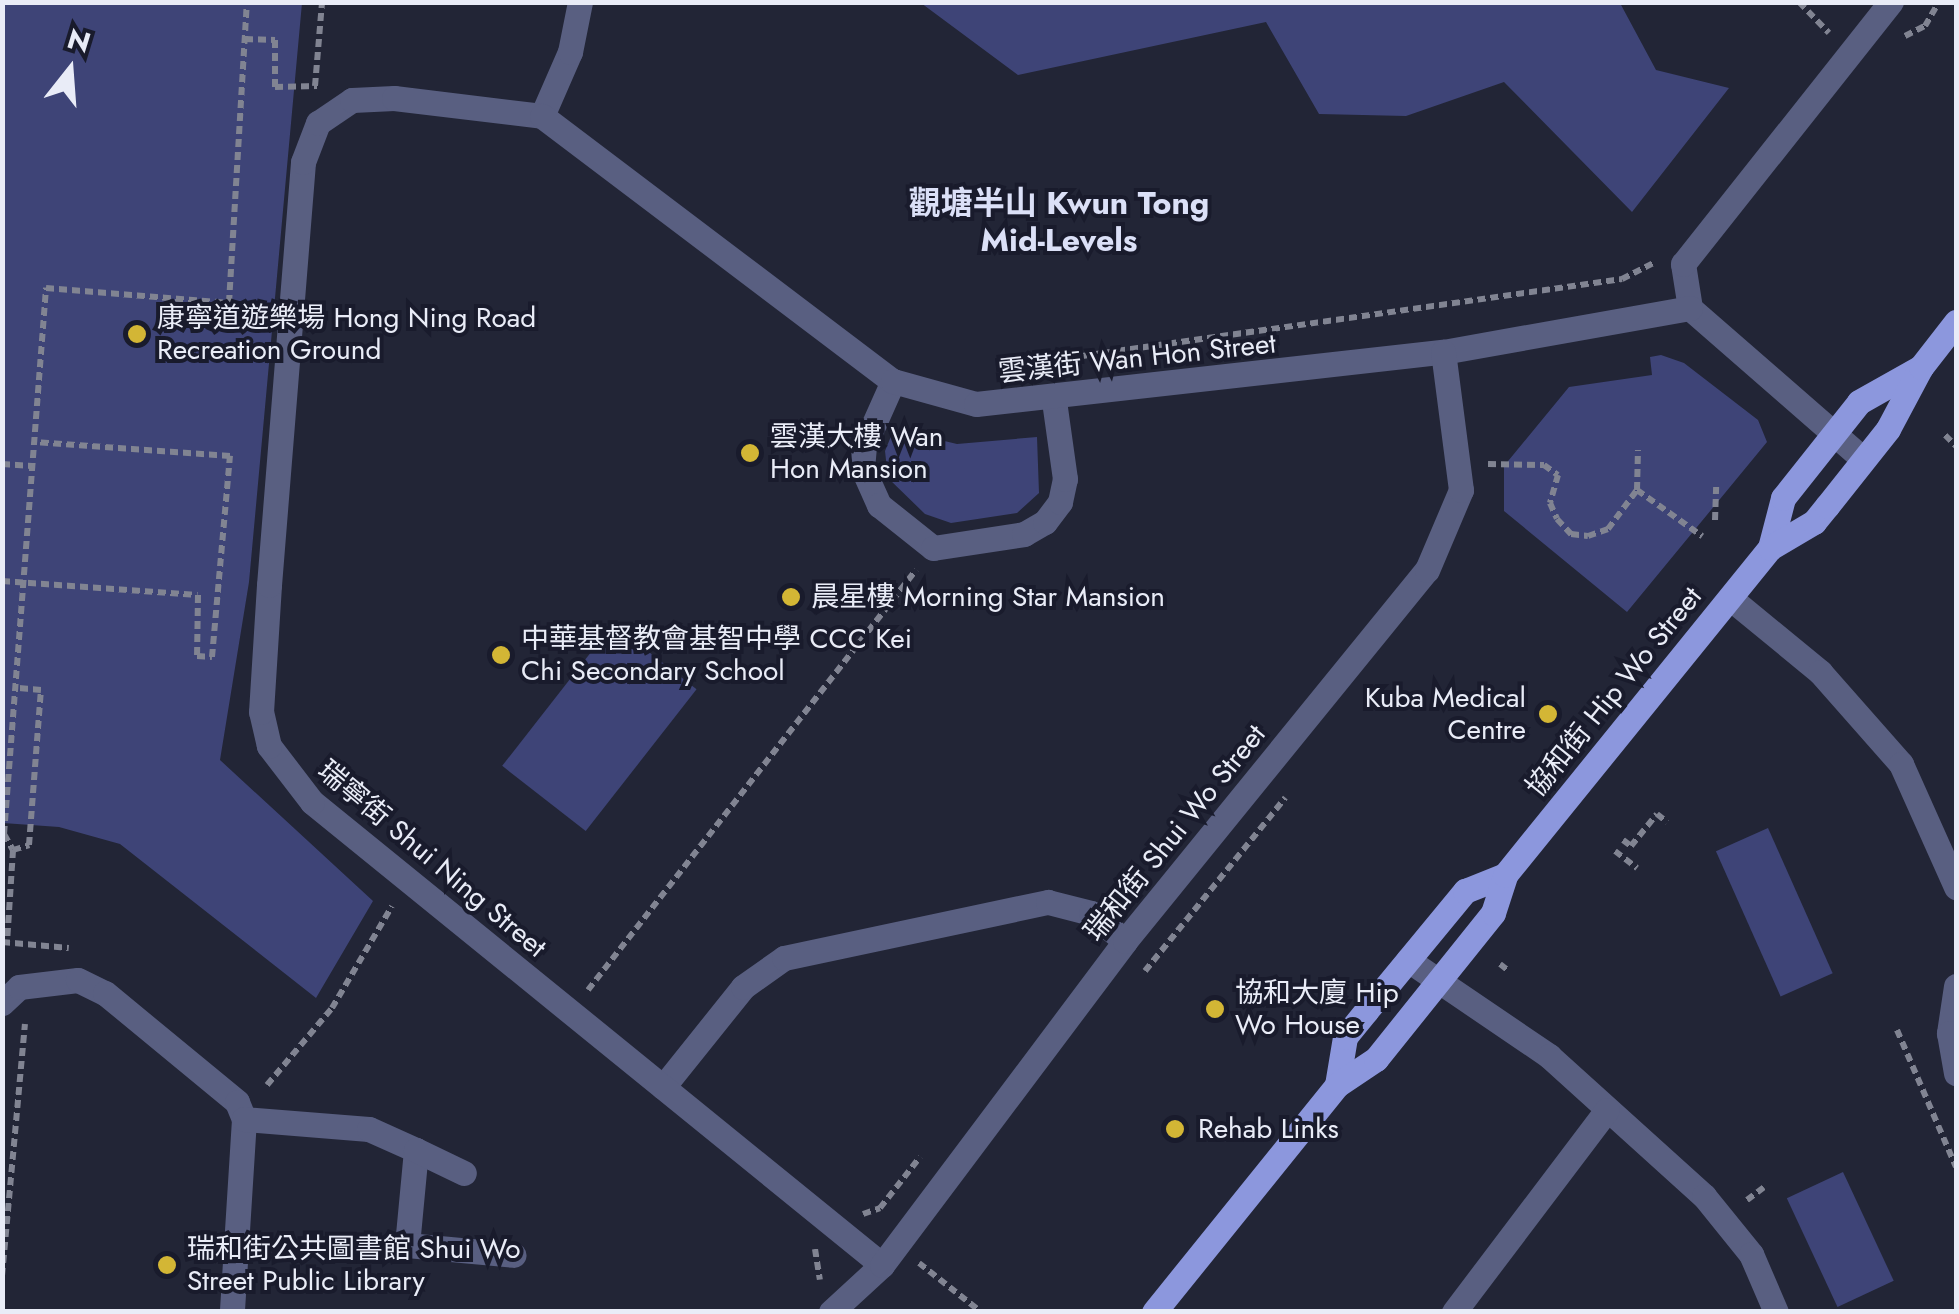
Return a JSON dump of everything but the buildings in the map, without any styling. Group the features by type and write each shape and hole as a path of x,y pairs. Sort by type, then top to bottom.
{"main road":[{"name":"協和街 Hip Wo Street","path":"1154,1312 1336,1085 1376,1059 1494,913 1505,875 1770,548 1814,522 1863,460 1921,367 1956,322"},
{"name":"協和街 Hip Wo Street","path":"1770,548 1783,498 1859,402 1921,367"},
{"name":"協和街 Hip Wo Street","path":"1336,1085 1345,1037 1465,890 1505,875"}],"street":[{"path":"542,116 570,52 580,2"},
{"path":"1863,460 1690,308 1683,264 1695,244 1891,2"},
{"name":"瑞寧街 Shui Ning Street","path":"542,116 394,98 352,100 318,124 304,162 262,677 269,746 312,802 882,1265"},
{"name":"雲漢街 Wan Hon Street","path":"542,116 893,381 976,404 1054,400 1443,352 1690,308"},
{"name":"瑞和街 Shui Wo Street","path":"824,1301 882,1265 1124,941 1434,558 1460,490 1443,352"},
{"path":"893,381 864,446 862,467 879,506 933,548 1024,534 1045,522 1060,502 1065,478 1054,400"},
{"path":"1730,598 1820,672 1900,764 1956,886"},
{"path":"663,1087 743,987 784,958 1048,902 1091,913 1124,941"},
{"path":"1408,960 1549,1056 1704,1196 1752,1254 1776,1312"},
{"path":"2,1002 19,987 56,978 105,993 237,1102 244,1119 232,1312"},
{"path":"1956,986 1949,1033 1956,1073"},
{"path":"1454,1312 1608,1110"},
{"path":"244,1119 370,1129 464,1173"},
{"path":"416,1150 407,1245 514,1255"}],"path":[{"path":"7,942 13,850 3,834 46,288 229,304 247,2"},
{"path":"307,100 315,86 322,2"},
{"path":"1798,2 1836,38"},
{"path":"1897,39 1924,26 1939,2"},
{"path":"245,39 275,40 275,87 326,84"},
{"path":"1026,364 1622,279 1658,258"},
{"path":"1946,434 1956,446"},
{"path":"2,581 198,595 197,656 212,657 230,456 34,442"},
{"path":"1482,464 1544,465 1558,475 1550,502 1570,534 1608,529 1636,490 1638,450"},
{"path":"2,464 32,466"},
{"path":"1714,520 1716,487"},
{"path":"1636,490 1702,536"},
{"path":"583,996 923,561"},
{"path":"13,850 29,845 41,690 16,688"},
{"path":"1623,840 1631,846 1656,814 1667,822"},
{"path":"1615,851 1637,868"},
{"path":"267,1085 332,1008 397,897"},
{"path":"1500,964 1509,971"},
{"path":"568,984 597,1006"},
{"path":"2,1276 21,1030 33,1010"},
{"path":"1896,1030 1956,1167"},
{"path":"846,1208 863,1214 880,1208 927,1148"},
{"path":"1751,1197 1764,1187"},
{"path":"809,1233 822,1272 824,1301"},
{"path":"912,1257 981,1312"}],"shaded area":[{"name":"康寧道遊樂場 Hong Ning Road Recreation Ground","path":"2,3 302,3 249,582 220,760 373,901 316,998 120,844 59,827 3,823"},
{"path":"921,3 1620,3 1656,70 1729,88 1632,212 1504,82 1406,116 1319,114 1266,22 1018,75"},
{"path":"1661,355 1684,363 1758,420 1767,442 1627,612 1504,511 1504,466 1569,387 1652,375 1650,357"},
{"path":"894,429 957,444 1037,437 1039,493 1017,513 951,523 925,514 888,478 885,451"},
{"path":"613,624 697,689 586,831 502,766"},
{"path":"1768,828 1833,973 1781,996 1716,851"},
{"path":"1843,1172 1894,1281 1838,1307 1787,1198"}],"place":[{"name":"康寧道遊樂場 Hong Ning Road Recreation Ground","path":"137,334"},
{"name":"雲漢大樓 Wan Hon Mansion","path":"750,453"},
{"name":"晨星樓 Morning Star Mansion","path":"791,597"},
{"name":"中華基督教會基智中學 CCC Kei Chi Secondary School","path":"501,655"},
{"name":"Kuba Medical Centre","path":"1548,714"},
{"name":"協和大廈 Hip Wo House","path":"1215,1009"},
{"name":"Rehab Links","path":"1175,1129"},
{"name":"瑞和街公共圖書館 Shui Wo Street Public Library","path":"167,1265"}],"district":[{"name":"觀塘半山 Kwun Tong Mid-Levels","path":"1059,222"}]}
